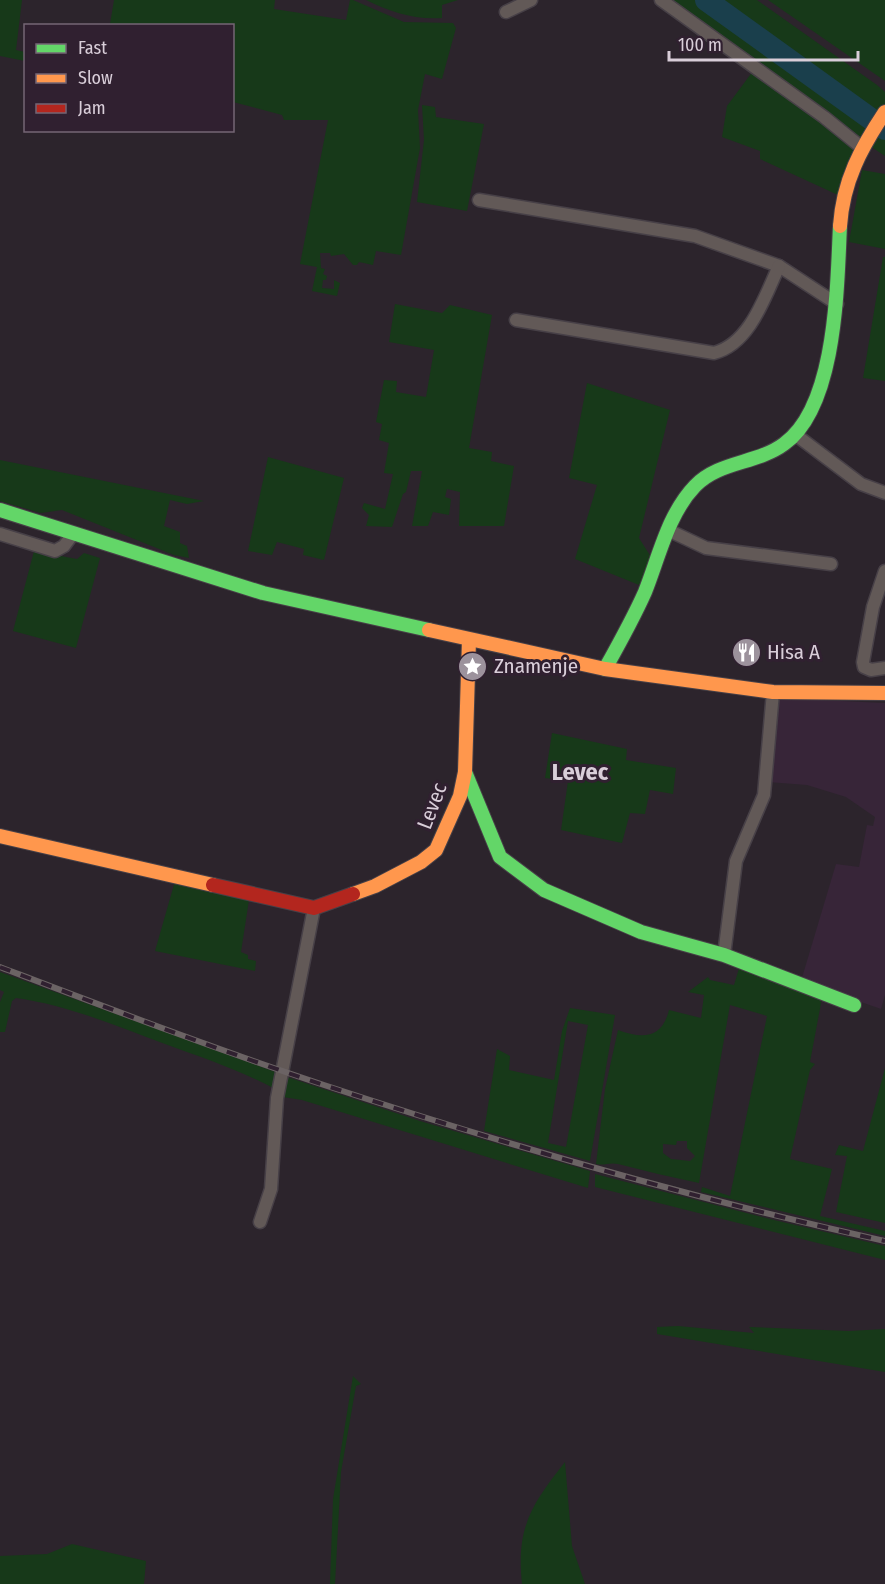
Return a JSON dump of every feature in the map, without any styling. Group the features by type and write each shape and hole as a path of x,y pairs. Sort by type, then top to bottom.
{"street":[{"path":"506,12 531,0"},
{"path":"661,0 864,143"},
{"path":"605,669 643,596 680,507 695,486 707,476 767,454 796,435 807,417 824,375 835,325 841,214 846,185 864,143 885,112"},
{"path":"478,200 695,236 779,266 837,304"},
{"path":"516,320 714,353 735,342 754,319 779,266"},
{"path":"796,435 861,484 885,493"},
{"path":"0,510 263,593 605,669 772,692 885,693"},
{"path":"670,531 706,548 776,555 831,564"},
{"path":"0,534 55,551 64,546 73,534"},
{"path":"885,571 873,607 863,662 864,668 871,670 885,668"},
{"name":"Levec","path":"314,908 375,886 421,862 436,850 460,795 465,772 469,640"},
{"path":"724,955 736,861 764,795 772,692"},
{"path":"465,772 501,857 544,890 641,932 724,955 854,1005"},
{"path":"0,836 314,908 277,1098 271,1189 261,1222"}],"shaded area":[{"path":"776,698 885,703 885,995 881,1009 801,981 836,864 859,867 867,825 873,826 875,817 846,797 807,785 768,782"}],"green space":[{"path":"0,0 22,0 16,50 24,52 24,61 0,56"},
{"path":"114,0 275,0 274,9 346,20 350,0 353,0 404,22 453,23 456,28 442,79 425,74 418,110 420,148 401,255 376,251 373,265 359,262 353,265 344,254 331,256 330,253 320,253 321,268 325,269 323,274 327,276 326,280 323,280 322,288 334,289 334,280 340,283 337,296 312,291 317,267 300,264 328,120 284,120 282,115 234,102 234,24 110,24"},
{"path":"366,0 458,0 442,5 442,18 422,18 384,8"},
{"path":"667,0 695,0 872,127 861,139"},
{"path":"712,0 757,0 877,85 885,92 885,108 879,116"},
{"path":"768,0 885,0 885,81"},
{"path":"753,71 852,145 853,150 838,195 760,159 760,151 722,137 727,106"},
{"path":"422,105 435,107 436,117 484,124 467,211 417,202 424,140"},
{"path":"878,131 885,136 885,156 867,144"},
{"path":"862,170 885,174 885,249 849,242"},
{"path":"883,257 885,257 885,381 863,378"},
{"path":"395,304 442,313 450,305 492,315 469,448 492,452 491,461 514,466 504,526 459,526 460,492 447,489 445,497 451,499 449,515 433,512 428,526 412,526 422,471 411,471 406,492 403,494 392,527 366,526 369,515 362,508 364,503 385,509 393,474 384,473 389,443 379,440 382,424 376,422 384,380 397,381 396,392 426,397 434,350 389,342"},
{"path":"587,383 670,410 639,538 653,560 639,585 575,559 597,485 569,478"},
{"path":"268,457 344,478 324,560 303,555 304,549 277,542 272,555 248,551"},
{"path":"0,460 204,501 187,504 170,500 164,526 180,532 180,543 187,546 189,558 174,555 62,510 41,513 0,501"},
{"path":"34,551 77,559 84,553 100,558 76,648 13,631"},
{"path":"552,733 627,749 626,760 676,768 673,794 650,790 645,814 630,813 622,843 561,830 568,781 545,778"},
{"path":"175,881 249,900 241,952 248,955 248,959 256,961 255,971 155,951"},
{"path":"740,965 822,998 810,1062 815,1064 810,1070 790,1159 832,1169 820,1216 885,1231 885,1236 701,1192 702,1187 730,1196 767,1016 730,1005 699,1183 618,1164 596,1164 605,1089 618,1030 635,1035 650,1034 661,1027 669,1010 701,1018 704,995 688,992 708,977 710,980 734,985","holes":["677,1141 687,1141 687,1148 695,1156 690,1161 671,1159 663,1153 663,1144 676,1145"]},
{"path":"0,972 278,1073 275,1089 221,1065 110,1023 35,1001 16,998 12,1001 5,1032 0,1032 0,1002 4,992 0,990"},
{"path":"570,1008 615,1015 590,1161 484,1131 497,1049 510,1056 509,1070 554,1080 562,1031","holes":["568,1021 588,1025 566,1147 548,1143"]},
{"path":"885,1068 885,1223 836,1212 847,1156 835,1155 839,1145 863,1151"},
{"path":"284,1076 420,1121 590,1171 588,1188 302,1100 283,1097"},
{"path":"595,1174 885,1246 885,1260 595,1187"},
{"path":"678,1326 754,1333 749,1327 849,1331 885,1329 885,1372 657,1334 657,1327"},
{"path":"353,1376 361,1384 356,1386 341,1472 335,1584 330,1584 333,1499"},
{"path":"565,1462 572,1546 585,1584 522,1584 521,1547 528,1518 543,1491"},
{"path":"72,1544 146,1561 144,1584 0,1584 0,1556 47,1554"}],"waterway":[{"path":"706,0 885,129"}],"railway":[{"path":"0,967 243,1057 463,1129 673,1189 885,1241"}],"traffic: fast":[{"path":"605,669 645,592 665,536 686,497 695,486 715,472 773,451 784,444 801,426 815,402 831,343 840,226"},
{"path":"0,510 263,593 429,630"},
{"path":"465,772 500,857 544,890 641,932 724,955 854,1005"}],"traffic: slow":[{"path":"840,226 849,180 868,139 885,112"},
{"path":"429,630 605,669 773,692 885,693"},
{"path":"353,894 375,886 421,862 436,850 460,796 465,772 469,640"},
{"path":"0,836 213,885"}],"traffic: jam":[{"path":"213,885 314,908 353,894"}],"place":[{"name":"Hisa A","path":"746,652"},
{"name":"Znamenje","path":"473,666"}],"district":[{"name":"Levec","path":"580,772"}]}
